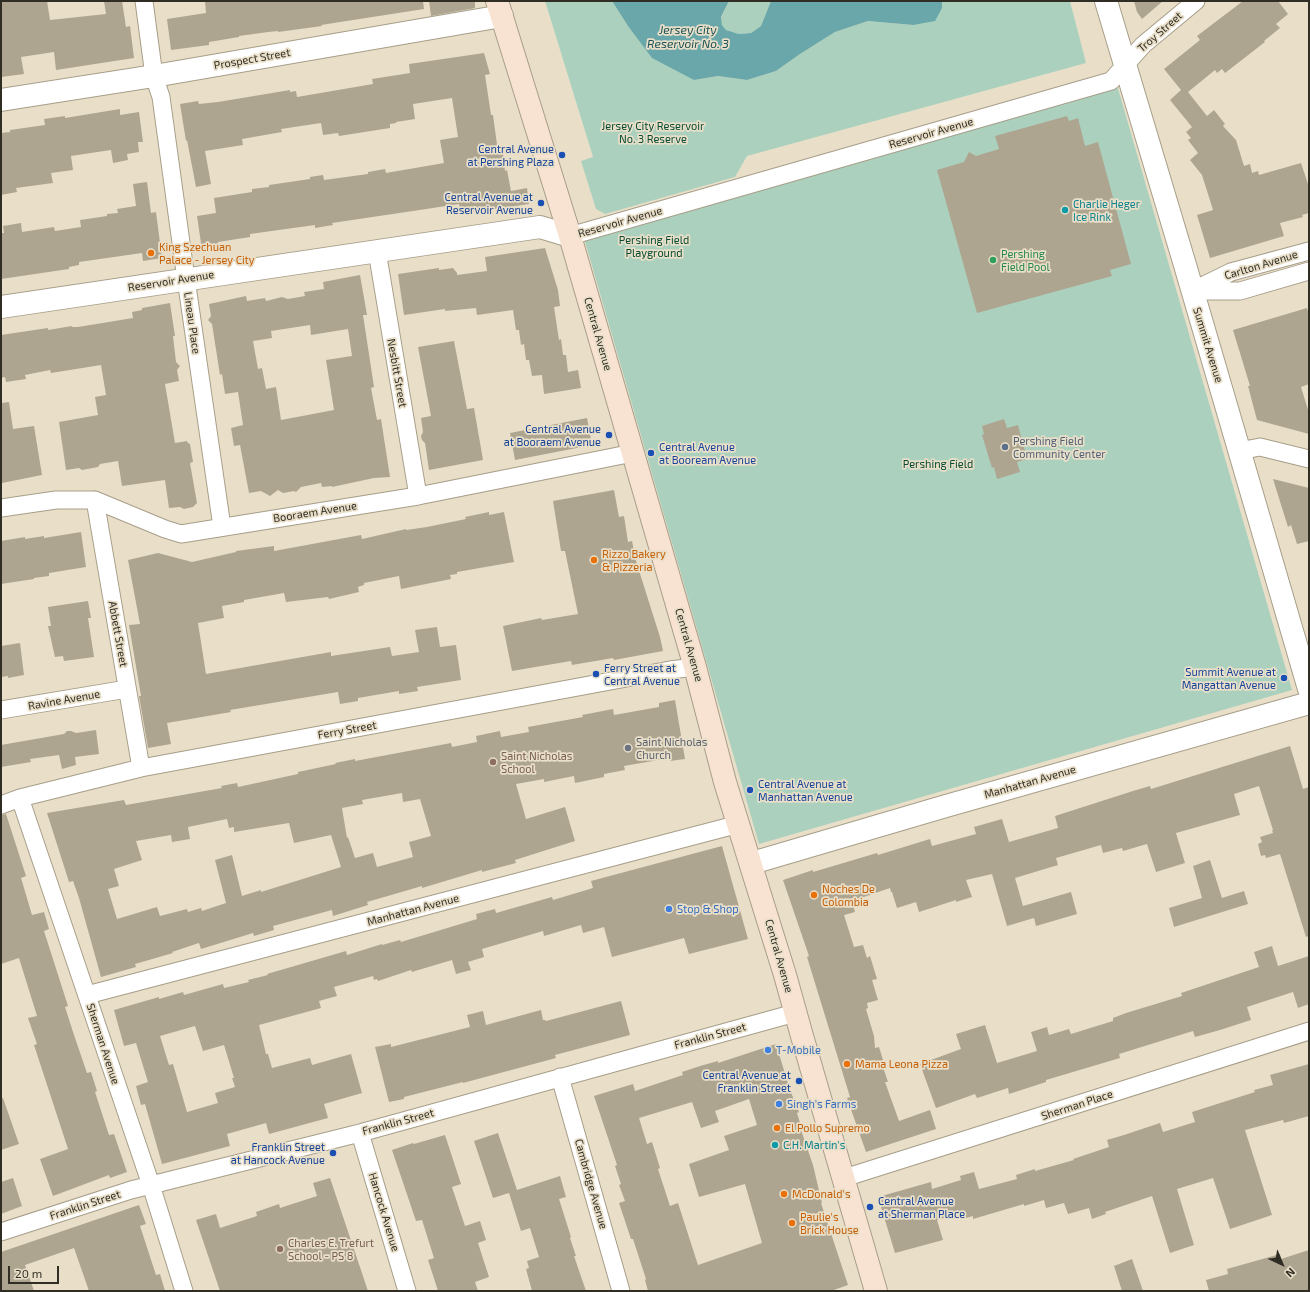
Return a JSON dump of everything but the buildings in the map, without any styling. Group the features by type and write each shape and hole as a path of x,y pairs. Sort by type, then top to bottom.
{"main road":[{"name":"Central Avenue","path":"500,9 570,236 695,667 725,782 752,863 876,1291"}],"street":[{"name":"Lineau Place","path":"144,1 154,76 161,97 222,527"},
{"name":"Summit Avenue","path":"1106,1 1309,689"},
{"name":"Troy Street","path":"1125,65 1143,45 1196,1"},
{"name":"Prospect Street","path":"1,100 154,76 500,9"},
{"name":"Reservoir Avenue","path":"1,307 540,227 570,236 1111,81 1125,65"},
{"name":"Nesbitt Street","path":"377,251 418,496"},
{"name":"Carlton Avenue","path":"1192,291 1231,272 1309,251"},
{"name":"Carlton Avenue","path":"1192,291 1240,291 1309,271"},
{"path":"1239,451 1260,447 1309,459"},
{"name":"Booraem Avenue","path":"1,508 56,500 95,500 165,529 181,534 418,496 633,453"},
{"name":"Abbett Street","path":"95,500 141,768"},
{"name":"Ferry Street","path":"1,805 20,798 141,768 695,667"},
{"name":"Ravine Avenue","path":"1,710 127,689"},
{"name":"Manhattan Avenue","path":"752,863 946,806 1309,703"},
{"name":"Sherman Avenue","path":"20,798 184,1291"},
{"name":"Manhattan Avenue","path":"87,996 738,824"},
{"name":"Franklin Street","path":"1,1232 150,1185 360,1133 795,1013"},
{"name":"Sherman Place","path":"844,1178 1309,1031"},
{"name":"Cambridge Avenue","path":"560,1077 621,1291"},
{"name":"Hancock Avenue","path":"360,1133 407,1291"}],"green space":[{"name":"Jersey City Reservoir No. 3 Reserve","path":"545,1 612,1 628,26 694,80 718,76 747,80 776,71 835,32 868,21 913,25 942,8 942,1 1070,1 1086,63 747,156 735,177 605,214 596,209 581,161 593,157"},
{"path":"729,1 771,1 761,26 751,33 739,34 726,30 722,25 721,18"},
{"name":"Pershing Field","path":"1117,85 1292,690 759,844 584,238"}],"water":[{"name":"Jersey City Reservoir No. 3","path":"612,1 729,1 721,17 722,25 726,30 739,34 751,33 761,26 771,1 942,1 942,8 935,21 913,25 868,21 835,32 776,71 747,80 718,76 694,80 652,58 628,26"}],"place":[{"name":"Central Avenue at Pershing Plaza","path":"562,155"},
{"name":"Central Avenue at Reservoir Avenue","path":"541,203"},
{"name":"Charlie Heger Ice Rink","path":"1065,210"},
{"name":"King Szechuan Palace - Jersey City","path":"151,253"},
{"name":"Pershing Field Pool","path":"993,260"},
{"name":"Central Avenue at Booraem Avenue","path":"609,435"},
{"name":"Pershing Field Community Center","path":"1005,447"},
{"name":"Central Avenue at Booream Avenue","path":"651,453"},
{"name":"Rizzo Bakery & Pizzeria","path":"594,560"},
{"name":"Ferry Street at Central Avenue","path":"596,674"},
{"name":"Summit Avenue at Mangattan Avenue","path":"1284,678"},
{"name":"Saint Nicholas Church","path":"628,748"},
{"name":"Saint Nicholas School","path":"493,762"},
{"name":"Central Avenue at Manhattan Avenue","path":"750,790"},
{"name":"Noches De Colombia","path":"814,895"},
{"name":"Stop & Shop","path":"669,909"},
{"name":"T-Mobile","path":"768,1050"},
{"name":"Mama Leona Pizza","path":"847,1064"},
{"name":"Central Avenue at Franklin Street","path":"799,1081"},
{"name":"Singh's Farms","path":"779,1104"},
{"name":"El Pollo Supremo","path":"777,1128"},
{"name":"C.H. Martin's","path":"775,1145"},
{"name":"Franklin Street at Hancock Avenue","path":"333,1153"},
{"name":"McDonald's","path":"784,1194"},
{"name":"Central Avenue at Sherman Place","path":"870,1207"},
{"name":"Paulie's Brick House","path":"792,1223"},
{"name":"Charles E. Trefurt School - PS 8","path":"280,1249"}],"park label":[{"name":"Pershing Field Playground","path":"654,246"}]}
